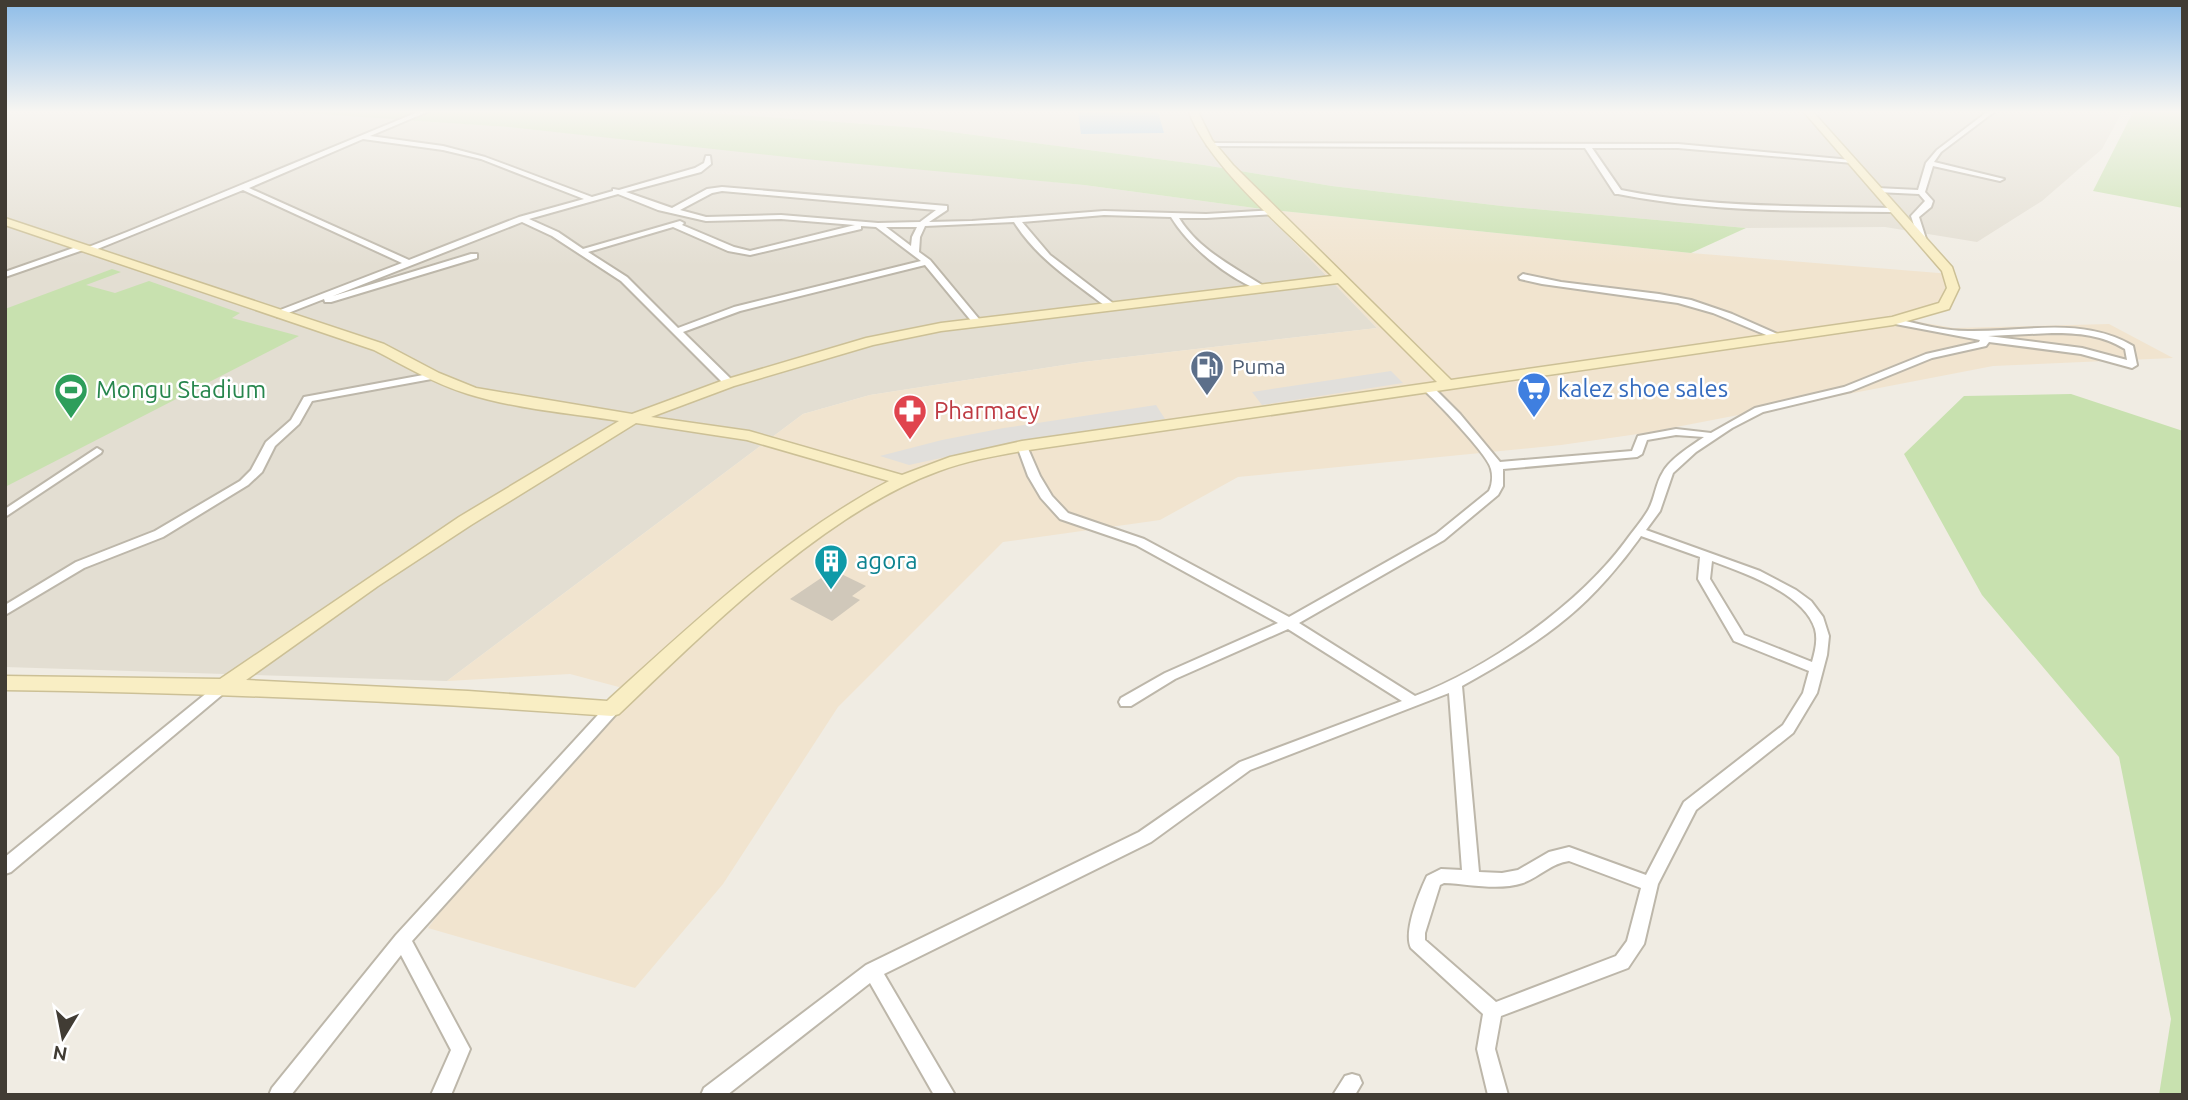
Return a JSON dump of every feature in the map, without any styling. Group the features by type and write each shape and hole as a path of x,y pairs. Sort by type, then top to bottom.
{"main road":[{"path":"1228,163 1449,386"},
{"path":"5,683 224,686 468,698 612,709 709,618 789,553 903,480 963,458 1022,446 1893,321 1936,310 1949,300 1953,288 1948,270 1852,163"},
{"path":"5,221 379,347 434,376 472,391 524,402 749,436 903,480"},
{"path":"224,686 383,574 634,418 729,383 871,341 975,321 1339,278"}],"street":[{"path":"5,275 85,249 244,188 300,163"},
{"path":"497,163 590,199"},
{"path":"278,314 522,219 705,168 706,163"},
{"path":"1598,163 1618,192 1638,197 1730,207 1894,210"},
{"path":"1921,192 1930,163"},
{"path":"1931,163 2000,179"},
{"path":"244,188 407,262"},
{"path":"673,211 710,191 722,188 944,209 920,225 914,237 915,253"},
{"path":"1877,190 1921,192 1929,201 1915,216 1923,242"},
{"path":"616,191 693,217 719,220 781,217 873,225 1017,220 1104,213 1221,216 1275,212"},
{"path":"1174,215 1182,229 1200,249 1259,287"},
{"path":"580,252 693,217"},
{"path":"522,219 555,234 624,279 729,383"},
{"path":"695,231 719,220"},
{"path":"1017,220 1029,241 1040,253 1111,306"},
{"path":"674,225 695,231 733,249 750,253 873,225 927,262 975,321"},
{"path":"310,301 345,297 474,256"},
{"path":"678,331 737,309 927,262"},
{"path":"1523,277 1686,302 1779,337"},
{"path":"1893,321 1984,338 2082,351 2132,365 2130,348 2115,338 2100,333 2070,331 1968,334"},
{"path":"710,1095 872,971 1144,837 1245,766 1414,702 1493,663 1564,614 1620,557 1654,511 1668,472 1710,436 1759,410 1847,389 1929,356 1983,344 1984,338"},
{"path":"5,611 80,565 170,528 244,483 256,472 270,444 295,422 308,399 434,376"},
{"path":"1126,702 1170,676 1289,623 1440,537 1494,492 1497,486 1497,466 1456,416 1429,389"},
{"path":"1497,466 1637,454 1642,438 1672,431 1698,432 1710,436"},
{"path":"1022,446 1046,498 1064,516 1140,542 1289,623 1414,702"},
{"path":"5,514 97,451"},
{"path":"1493,1011 1622,962 1634,944 1650,884 1690,806 1788,729 1810,693 1817,670 1822,648 1822,631 1810,607 1772,582 1639,531"},
{"path":"1706,555 1704,579 1739,638 1817,670"},
{"path":"1455,684 1471,876"},
{"path":"5,867 224,686"},
{"path":"279,1095 401,940 612,709"},
{"path":"1493,1011 1417,943 1416,933 1433,881 1441,876 1508,879 1520,877 1555,855 1569,854 1650,884"},
{"path":"401,940 461,1049 441,1095"},
{"path":"872,971 945,1095"},
{"path":"1493,1011 1486,1049 1498,1095"}],"shaded area":[{"path":"5,163 869,163 1084,185 1262,209 1377,328 1083,362 870,395 803,414 447,681 5,667"},
{"path":"1191,163 2085,163 2042,201 1977,242 1885,227 1746,228 1502,206 1332,186"},
{"path":"1262,209 1691,253 1951,274 1941,300 1901,319 1954,328 2109,324 2173,358 1993,366 1645,433 1561,445 1238,477 1160,520 1003,542 838,707 723,884 635,988 428,928 525,798 634,691 570,674 447,681 803,414 870,395 1083,362 1377,328"},
{"path":"1391,371 1403,383 1262,405 1252,392"},
{"path":"1156,405 1165,419 1010,443 909,465 880,456 1004,428"}],"green space":[{"path":"852,163 1191,163 1332,186 1502,206 1746,228 1691,253 1262,209 1084,185"},
{"path":"2107,163 2183,163 2183,208 2093,191"},
{"name":"Mongu Stadium","path":"112,269 121,272 86,285 115,293 149,281 240,313 232,318 299,336 5,487 5,309"},
{"path":"2071,394 2183,431 2183,1095 2159,1095 2171,1019 2119,757 1982,595 1904,454 1964,396"}],"building":[{"name":"agora","path":"833,570 866,586 852,596 860,600 832,621 790,599"}],"place":[{"name":"Puma","path":"1207,397"},
{"name":"kalez shoe sales","path":"1534,419"},
{"name":"Mongu Stadium","path":"71,420"},
{"name":"Pharmacy","path":"910,441"},
{"name":"agora","path":"831,591"}]}
